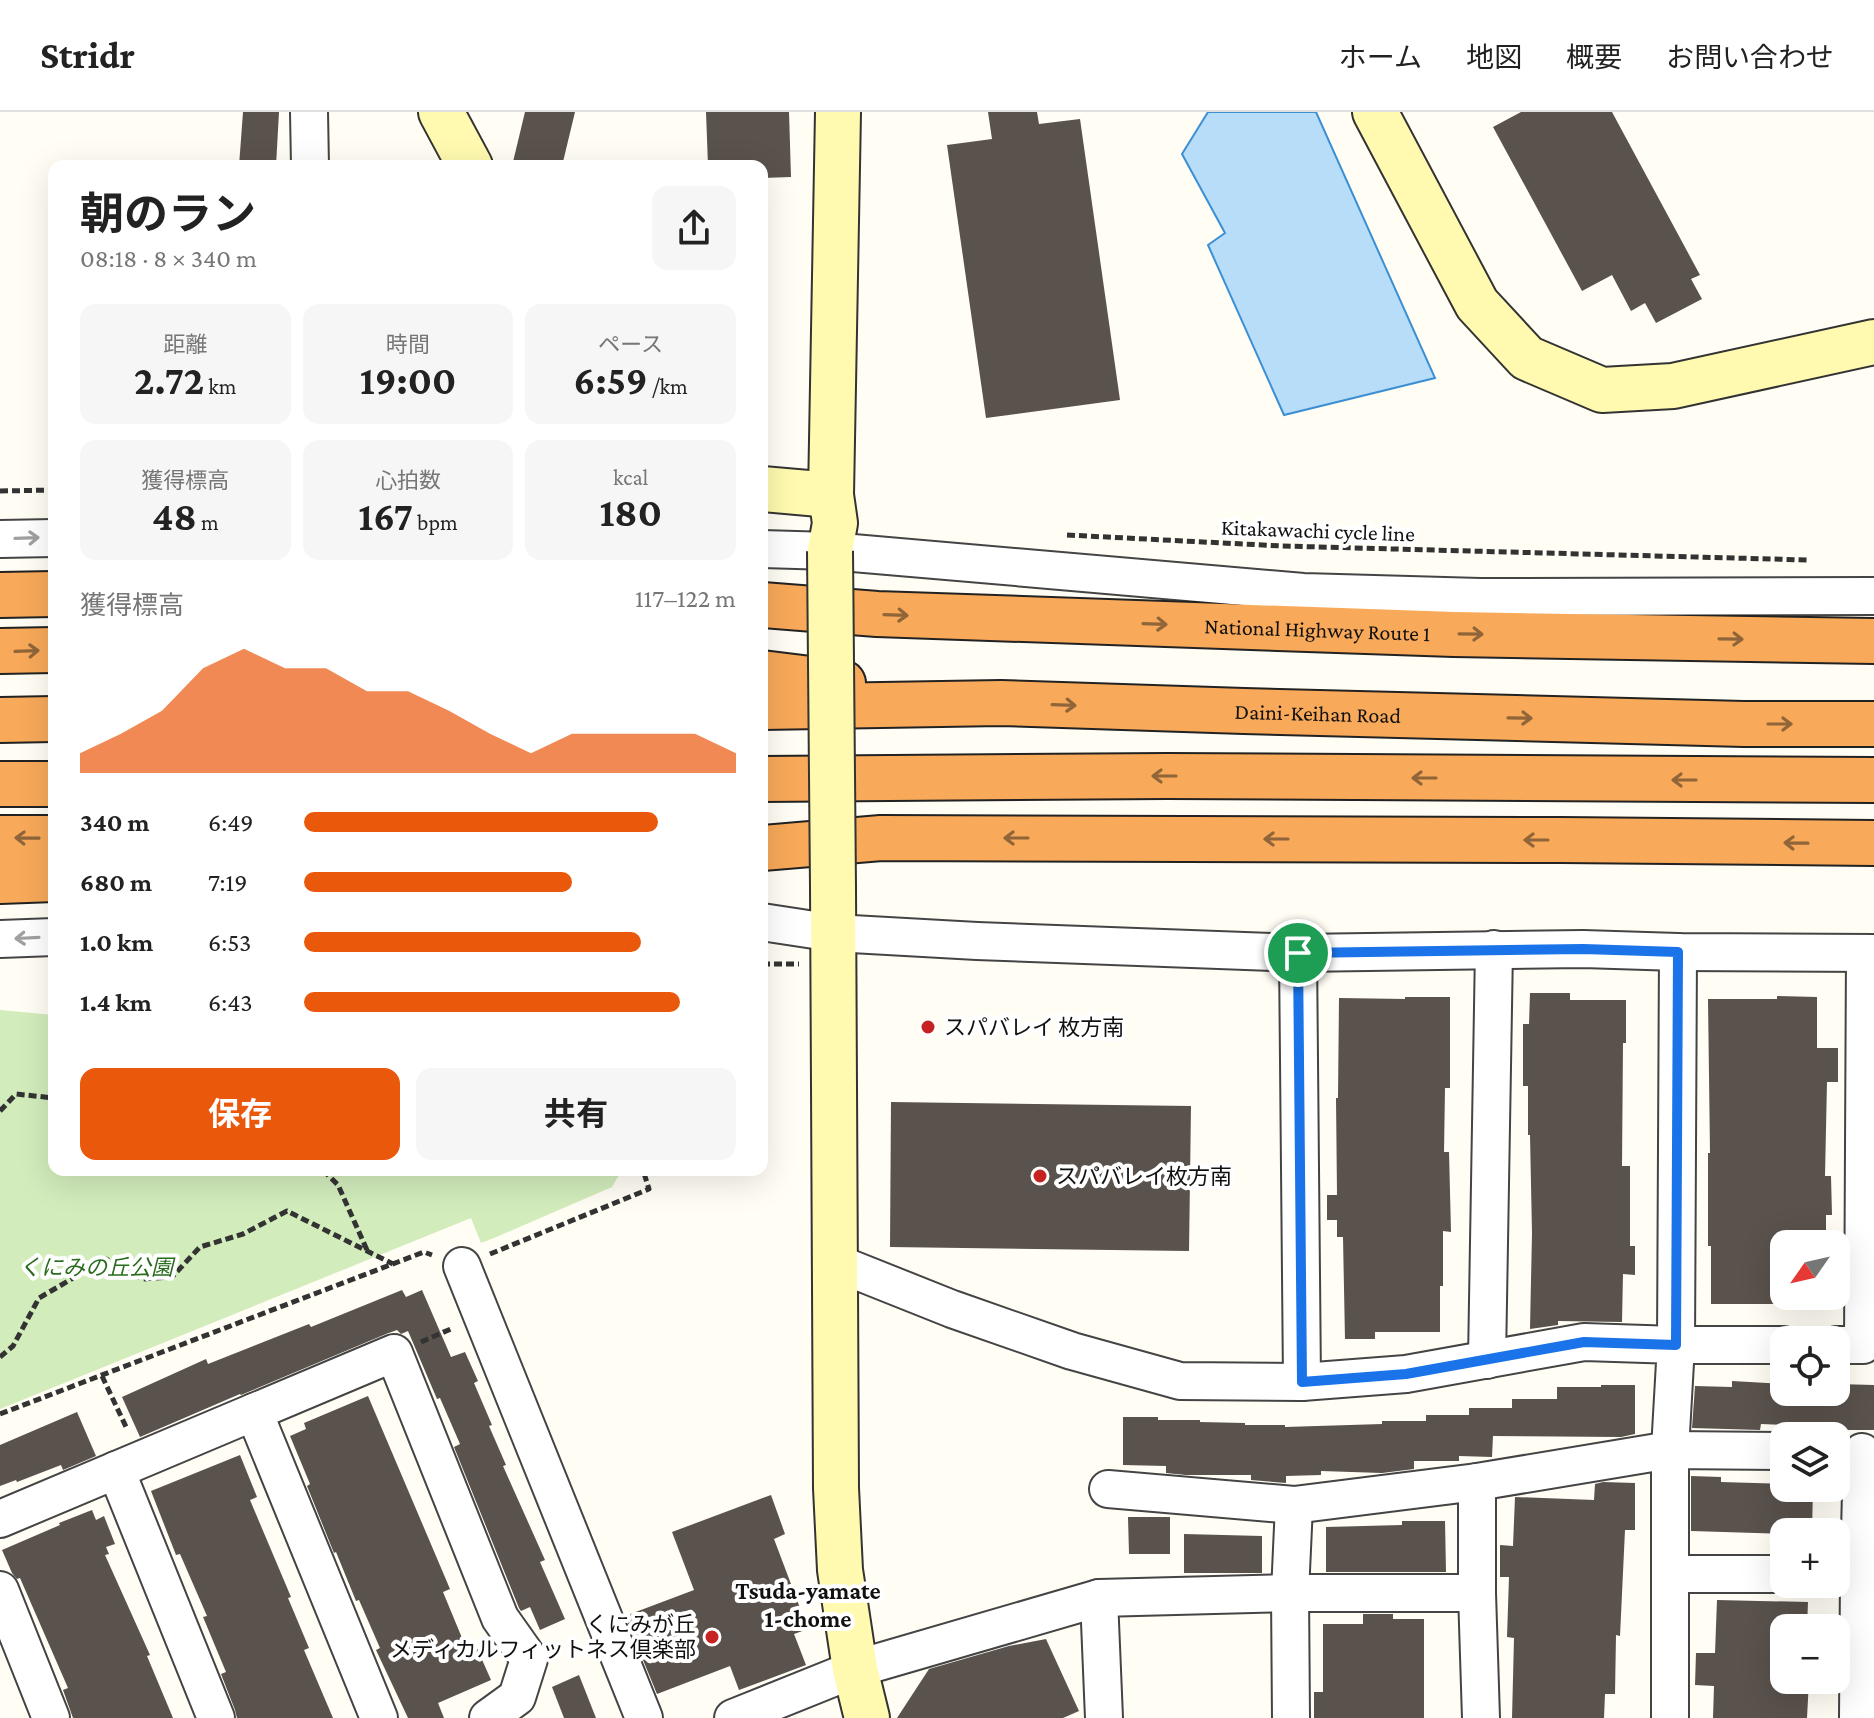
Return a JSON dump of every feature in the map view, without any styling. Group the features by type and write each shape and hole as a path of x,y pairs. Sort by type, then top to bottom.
{"highway":[{"path":"0,595 48,594"},
{"name":"National Highway Route 1","path":"768,605 877,614 1439,633 1874,641"},
{"path":"0,651 48,650"},
{"path":"768,674 1001,703"},
{"name":"Daini-Keihan Road","path":"768,707 1001,703 1619,721 1874,724"},
{"path":"0,720 48,719"},
{"path":"768,779 1167,776 1874,780"},
{"path":"768,805 1054,777"},
{"path":"0,784 48,784"},
{"path":"0,838 48,838"},
{"path":"768,847 881,838 1874,843"},
{"path":"0,881 48,879"}],"street":[{"path":"309,112 310,160"},
{"path":"441,112 467,160"},
{"path":"838,112 831,495 835,523 830,551 836,1488 840,1570 855,1669 867,1718"},
{"path":"1375,112 1477,304 1527,358 1602,390 1673,386 1874,342"},
{"path":"768,490 831,495"},
{"path":"0,539 48,538"},
{"path":"768,549 830,551 1303,592 1480,597 1874,596"},
{"path":"768,923 834,933 1298,953 1494,949 1870,953 1858,1345"},
{"path":"0,939 48,937"},
{"path":"1487,1360 1494,949"},
{"path":"1670,1718 1670,1450 1676,1345 1678,952"},
{"path":"1298,953 1302,1382"},
{"path":"834,1262 952,1309 1072,1351 1180,1381 1302,1382 1406,1374 1584,1342 1770,1345"},
{"path":"462,1266 644,1718"},
{"path":"0,1519 394,1353 500,1618 529,1659 517,1697 488,1718"},
{"path":"254,1412 379,1718"},
{"path":"1108,1489 1294,1505 1477,1482 1670,1450 1770,1451"},
{"path":"1850,1546 1857,1452"},
{"path":"128,1465 216,1718"},
{"path":"1477,1482 1481,1718"},
{"path":"1291,1718 1290,1593 1294,1505"},
{"path":"1670,1574 1770,1574"},
{"path":"0,1590 51,1718"},
{"path":"733,1718 855,1669 1099,1598 1290,1593 1477,1593"},
{"path":"1099,1598 1104,1718"},
{"path":"1850,1598 1858,1718"}],"path":[{"path":"0,491 48,490"},
{"name":"Kitakawachi cycle line","path":"1058,534 1282,546 1812,560"},
{"path":"0,1111 16,1094 48,1097"},
{"path":"329,1176 338,1185 367,1251"},
{"path":"0,1414 424,1252 462,1266 649,1189 645,1176"},
{"path":"0,1357 13,1346 39,1298 106,1259 142,1279 172,1277 200,1247 243,1234 287,1211 393,1264"},
{"path":"394,1353 462,1325"},
{"path":"102,1376 128,1465"}],"green space":[{"name":"くにみの丘公園","path":"0,1010 48,1014 48,1176 618,1176 612,1187 481,1243 471,1218 0,1409"}],"water":[{"path":"1208,112 1316,112 1435,378 1284,415 1208,245 1225,233 1182,154"}],"building":[{"path":"243,112 279,112 276,160 239,160"},
{"path":"525,112 575,112 563,160 513,160"},
{"path":"706,112 789,112 791,177 768,178 768,160 708,160"},
{"path":"988,112 1037,112 1039,124 1080,119 1120,400 986,418 947,145 992,139"},
{"path":"1521,112 1612,112 1700,275 1691,279 1702,299 1656,323 1645,303 1631,311 1612,275 1582,291 1493,127"},
{"path":"1530,993 1570,993 1570,1000 1626,1000 1622,1166 1630,1166 1630,1246 1635,1246 1635,1275 1623,1274 1622,1322 1558,1321 1558,1325 1530,1329 1530,1135 1528,1086 1523,1086 1523,1024 1529,1024"},
{"path":"1777,996 1817,997 1817,1048 1838,1048 1838,1082 1827,1082 1825,1176 1831,1176 1832,1215 1826,1215 1826,1230 1770,1230 1770,1304 1711,1304 1711,1246 1708,1246 1708,999 1777,999"},
{"path":"1450,997 1450,1088 1445,1088 1444,1152 1449,1152 1451,1232 1443,1231 1440,1332 1375,1332 1375,1339 1345,1339 1343,1237 1337,1237 1337,1220 1327,1220 1327,1195 1337,1195 1339,998"},
{"name":"スパバレイ枚方南","path":"891,1102 1191,1106 1189,1251 890,1247"},
{"path":"402,1290 406,1297 422,1290 451,1357 465,1352 478,1381 474,1383 492,1425 489,1426 506,1465 503,1466 545,1560 540,1562 565,1619 540,1630 530,1607 521,1611 519,1608 454,1447 460,1444 408,1331 401,1334 397,1330 386,1334 140,1437 122,1397 206,1359 208,1364"},
{"path":"1732,1381 1770,1383 1770,1406 1850,1406 1850,1384 1874,1385 1874,1430 1850,1430 1850,1422 1770,1422 1761,1424 1760,1430 1692,1428 1695,1386 1732,1387"},
{"path":"1635,1385 1635,1434 1621,1437 1493,1436 1492,1457 1459,1456 1459,1461 1414,1461 1414,1469 1382,1473 1321,1471 1321,1475 1286,1476 1286,1483 1251,1480 1251,1475 1186,1475 1166,1473 1166,1466 1123,1465 1123,1417 1285,1427 1382,1424 1382,1421 1426,1421 1426,1415 1469,1415 1469,1408 1512,1408 1512,1399 1557,1399 1557,1387"},
{"path":"368,1396 450,1589 443,1592 467,1650 476,1646 491,1680 438,1703 444,1718 408,1718 376,1650 380,1648 359,1600 356,1601 334,1553 290,1436 306,1429 304,1423"},
{"path":"77,1412 96,1456 63,1470 61,1465 0,1486 0,1445"},
{"path":"240,1455 257,1497 250,1500 291,1597 288,1598 309,1648 304,1650 333,1718 237,1718 221,1674 226,1672 203,1617 207,1616 180,1554 176,1555 151,1491"},
{"path":"1691,1476 1721,1477 1721,1482 1770,1484 1770,1502 1813,1502 1812,1518 1770,1518 1770,1534 1691,1531"},
{"path":"1635,1483 1635,1530 1625,1530 1620,1636 1616,1635 1615,1694 1605,1694 1604,1718 1512,1718 1514,1638 1507,1637 1509,1577 1500,1577 1500,1545 1513,1546 1515,1497 1594,1500 1595,1484"},
{"path":"771,1495 785,1534 774,1539 808,1629 794,1634 806,1665 739,1690 730,1666 657,1694 625,1616 694,1590 672,1532"},
{"path":"92,1510 96,1520 104,1516 115,1544 106,1547 109,1554 105,1555 150,1655 147,1656 173,1718 73,1718 63,1690 68,1688 20,1578 17,1579 12,1573 2,1550"},
{"path":"1128,1517 1170,1517 1170,1554 1129,1554"},
{"path":"1402,1521 1445,1521 1446,1572 1326,1572 1326,1527 1402,1525"},
{"path":"1184,1534 1262,1536 1262,1573 1184,1573"},
{"path":"1717,1600 1808,1602 1808,1614 1770,1614 1770,1694 1808,1694 1807,1718 1713,1718 1714,1686 1695,1685 1696,1653 1715,1653"},
{"path":"1363,1614 1393,1614 1393,1619 1424,1619 1424,1718 1314,1718 1314,1692 1323,1692 1323,1624 1363,1624"},
{"path":"1046,1639 1079,1711 1063,1718 897,1718 929,1669 1009,1646"},
{"path":"579,1675 596,1718 564,1718 552,1687"}],"place":[{"name":"スパバレイ 枚方南","path":"928,1027"},
{"name":"スパバレイ枚方南","path":"1040,1176"},
{"name":"くにみが丘 メディカルフィットネス倶楽部","path":"712,1637"}],"district":[{"name":"Tsuda-yamate 1-chome","path":"808,1605"}],"route":[{"path":"1583,949 1678,952 1676,1345 1584,1342 1406,1374 1302,1382 1298,953 1583,949"}]}
